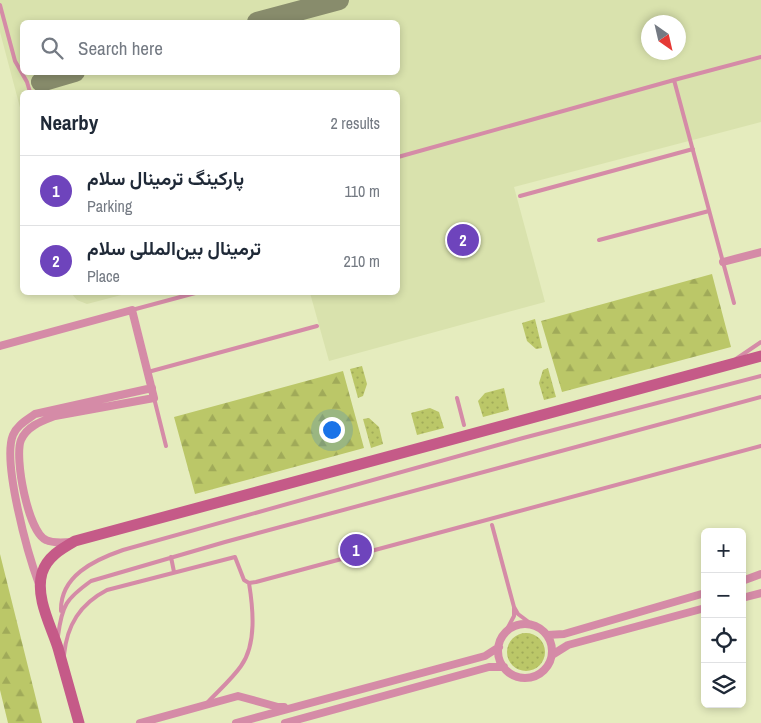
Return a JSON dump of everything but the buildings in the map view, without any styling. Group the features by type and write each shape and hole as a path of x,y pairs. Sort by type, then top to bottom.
{"street":[{"path":"723,262 761,252"},
{"path":"0,346 132,310 154,398 55,416 27,430 21,439 18,463 33,526 45,540 55,542 75,542 761,356"},
{"path":"79,723 57,646 47,622 41,589 31,563 10,465 10,449 13,435 21,423 35,414 152,388"},
{"path":"41,589 42,574 46,564 54,555 75,542"},
{"path":"746,580 761,574"},
{"path":"746,597 761,593"},
{"path":"547,635 564,634 701,594"},
{"path":"552,655 568,645 701,609"},
{"path":"518,625 534,626 547,635 552,648 552,655 544,670 527,678 510,673 504,667 498,654 505,633 518,625"},
{"path":"236,723 485,656 499,647"},
{"path":"285,723 489,667 504,667"},
{"path":"140,723 238,696 278,708 296,706"}],"lane":[{"path":"0,5 15,61 20,70"},
{"path":"400,156 761,57"},
{"path":"23,75 29,90"},
{"path":"674,80 734,303"},
{"path":"520,196 693,149"},
{"path":"599,240 709,210"},
{"path":"132,310 188,295"},
{"path":"148,372 317,326"},
{"path":"728,364 746,350 761,342"},
{"path":"57,646 61,597 70,582 83,569 100,558 523,438 761,376"},
{"path":"61,611 74,593 91,581 171,557 761,397"},
{"path":"154,398 166,446"},
{"path":"457,398 464,425"},
{"path":"63,667 69,630 76,616 94,597 107,590 235,556 240,574 249,583 761,446"},
{"path":"492,525 514,607 518,614 534,626"},
{"path":"171,557 174,572"},
{"path":"204,706 232,676 246,656 252,622 249,583"},
{"path":"505,633 514,616 514,607"}],"shaded area":[{"path":"0,0 761,0 761,122 514,187 545,302 329,361 311,295 400,295 400,90 20,90 20,107 0,32"},
{"path":"73,295 121,295 87,304 77,300"}],"green space":[{"path":"712,274 731,347 562,392 541,321"},
{"path":"535,319 542,348 536,349 527,341 522,323"},
{"path":"362,366 367,384 363,396 358,398 350,369"},
{"path":"548,368 556,397 544,400 539,383 543,370"},
{"path":"343,371 364,448 195,494 174,417"},
{"path":"504,388 509,410 483,417 478,401 485,393"},
{"path":"430,408 439,412 444,428 417,435 411,413"},
{"path":"369,418 379,427 383,444 371,448 363,419"},
{"path":"0,554 42,723 8,723 0,690"},
{"path":"526,633 539,639 545,652 539,665 526,671 513,665 507,652 513,639"}],"taxiway":[{"path":"264,20 339,0"},
{"path":"41,82 65,75"}],"place":[{"name":"ترمینال بین‌المللی سلام","path":"463,240"},
{"name":"پارکینگ ترمینال سلام","path":"356,550"}]}
